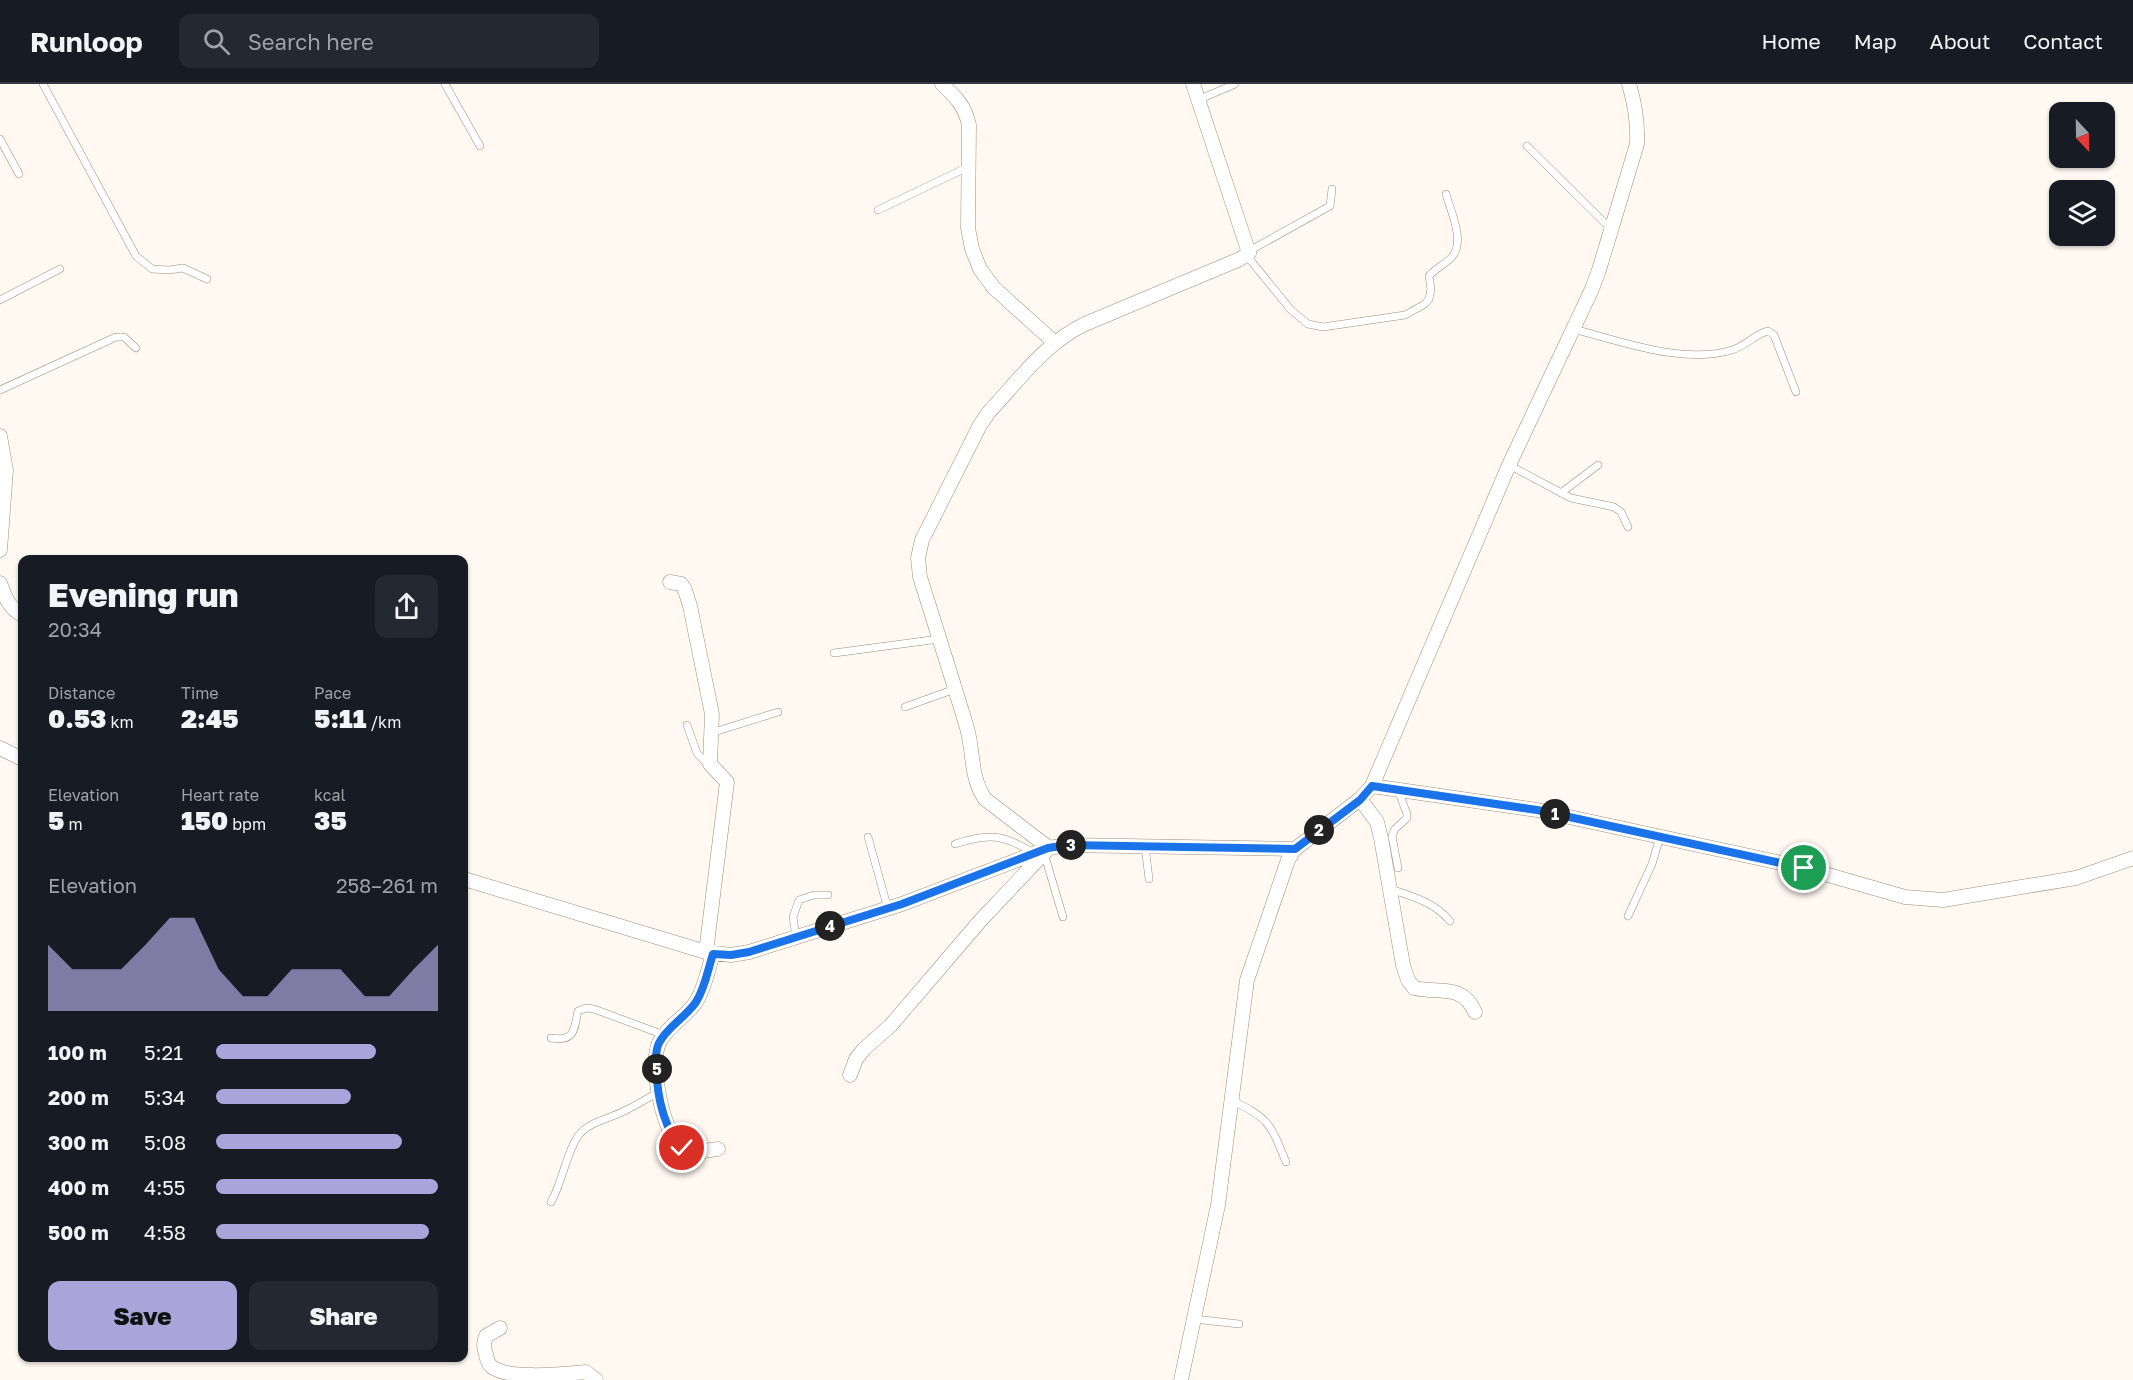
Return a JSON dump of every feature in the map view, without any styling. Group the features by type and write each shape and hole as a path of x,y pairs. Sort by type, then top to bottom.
{"street":[{"path":"942,84 959,100 966,111 969,125 968,228 972,249 980,269 994,288 1054,342"},
{"path":"1042,852 985,798 978,788 974,777 968,731 920,577 918,558 922,540 980,425 989,412 1054,342 1067,332 1248,253 1194,84"},
{"path":"1181,1380 1218,1205 1247,980 1288,860 1295,849 1360,800 1372,786 1509,465 1599,270 1637,144 1638,125 1629,84"},
{"path":"0,550 6,470 1,444"},
{"path":"670,582 681,584 690,606 712,714 709,758 713,768 725,778 728,788 709,953 696,1001 659,1043 656,1052 657,1093 675,1142 690,1152 718,1149"},
{"path":"0,583 6,599 18,613"},
{"path":"0,748 18,757"},
{"path":"1372,786 1537,810 1804,868 1905,897 1924,900 1942,900 2076,878 2133,858"},
{"path":"1360,800 1377,822 1403,965 1408,980 1414,988 1462,994 1475,1012"},
{"path":"468,880 709,953 731,955 749,952 888,909 1042,852 1067,845 1295,849"},
{"path":"850,1075 856,1059 864,1049 891,1025 1042,852"},
{"path":"500,1328 486,1336 483,1344 489,1364 494,1369 502,1373 524,1376 586,1372 596,1380"}],"lane":[{"path":"44,84 136,255 152,268 169,270 183,268 207,279"},
{"path":"445,84 480,146"},
{"path":"1198,100 1235,84"},
{"path":"0,140 20,174"},
{"path":"1527,146 1611,229"},
{"path":"878,210 968,167"},
{"path":"1332,189 1330,206 1248,253 1291,310 1308,324 1323,327 1405,315 1425,304 1429,299 1431,289 1429,276 1437,266 1450,259 1458,249 1458,238 1446,194"},
{"path":"0,300 60,268"},
{"path":"1573,329 1666,352 1692,355 1731,351 1768,331 1774,335 1796,392"},
{"path":"0,390 116,337 124,337 136,348"},
{"path":"1509,465 1561,493 1581,501 1614,507 1621,512 1628,527"},
{"path":"1561,493 1598,465"},
{"path":"834,653 939,639"},
{"path":"905,707 955,689"},
{"path":"711,733 778,712"},
{"path":"687,725 696,753 706,765 713,768"},
{"path":"1398,789 1407,814 1407,818 1395,829 1392,836 1398,868"},
{"path":"955,844 974,838 995,836 1042,852 1063,917"},
{"path":"868,837 888,909"},
{"path":"1628,916 1652,864 1660,837"},
{"path":"1144,846 1149,879"},
{"path":"1390,889 1432,905 1441,910 1450,921"},
{"path":"796,937 793,917 799,900 814,895 828,895"},
{"path":"551,1038 566,1039 570,1036 576,1027 578,1011 585,1008 594,1009 664,1035"},
{"path":"551,1202 560,1187 570,1153 579,1135 587,1127 657,1093"},
{"path":"1231,1100 1256,1112 1267,1122 1286,1162"},
{"path":"1194,1319 1239,1324"}],"route":[{"path":"682,1148 675,1142 659,1103 656,1052 664,1035 696,1001 713,954 731,955 749,952 902,904 1048,848 1067,845 1295,849 1360,800 1372,786 1537,810 1804,868"}]}
